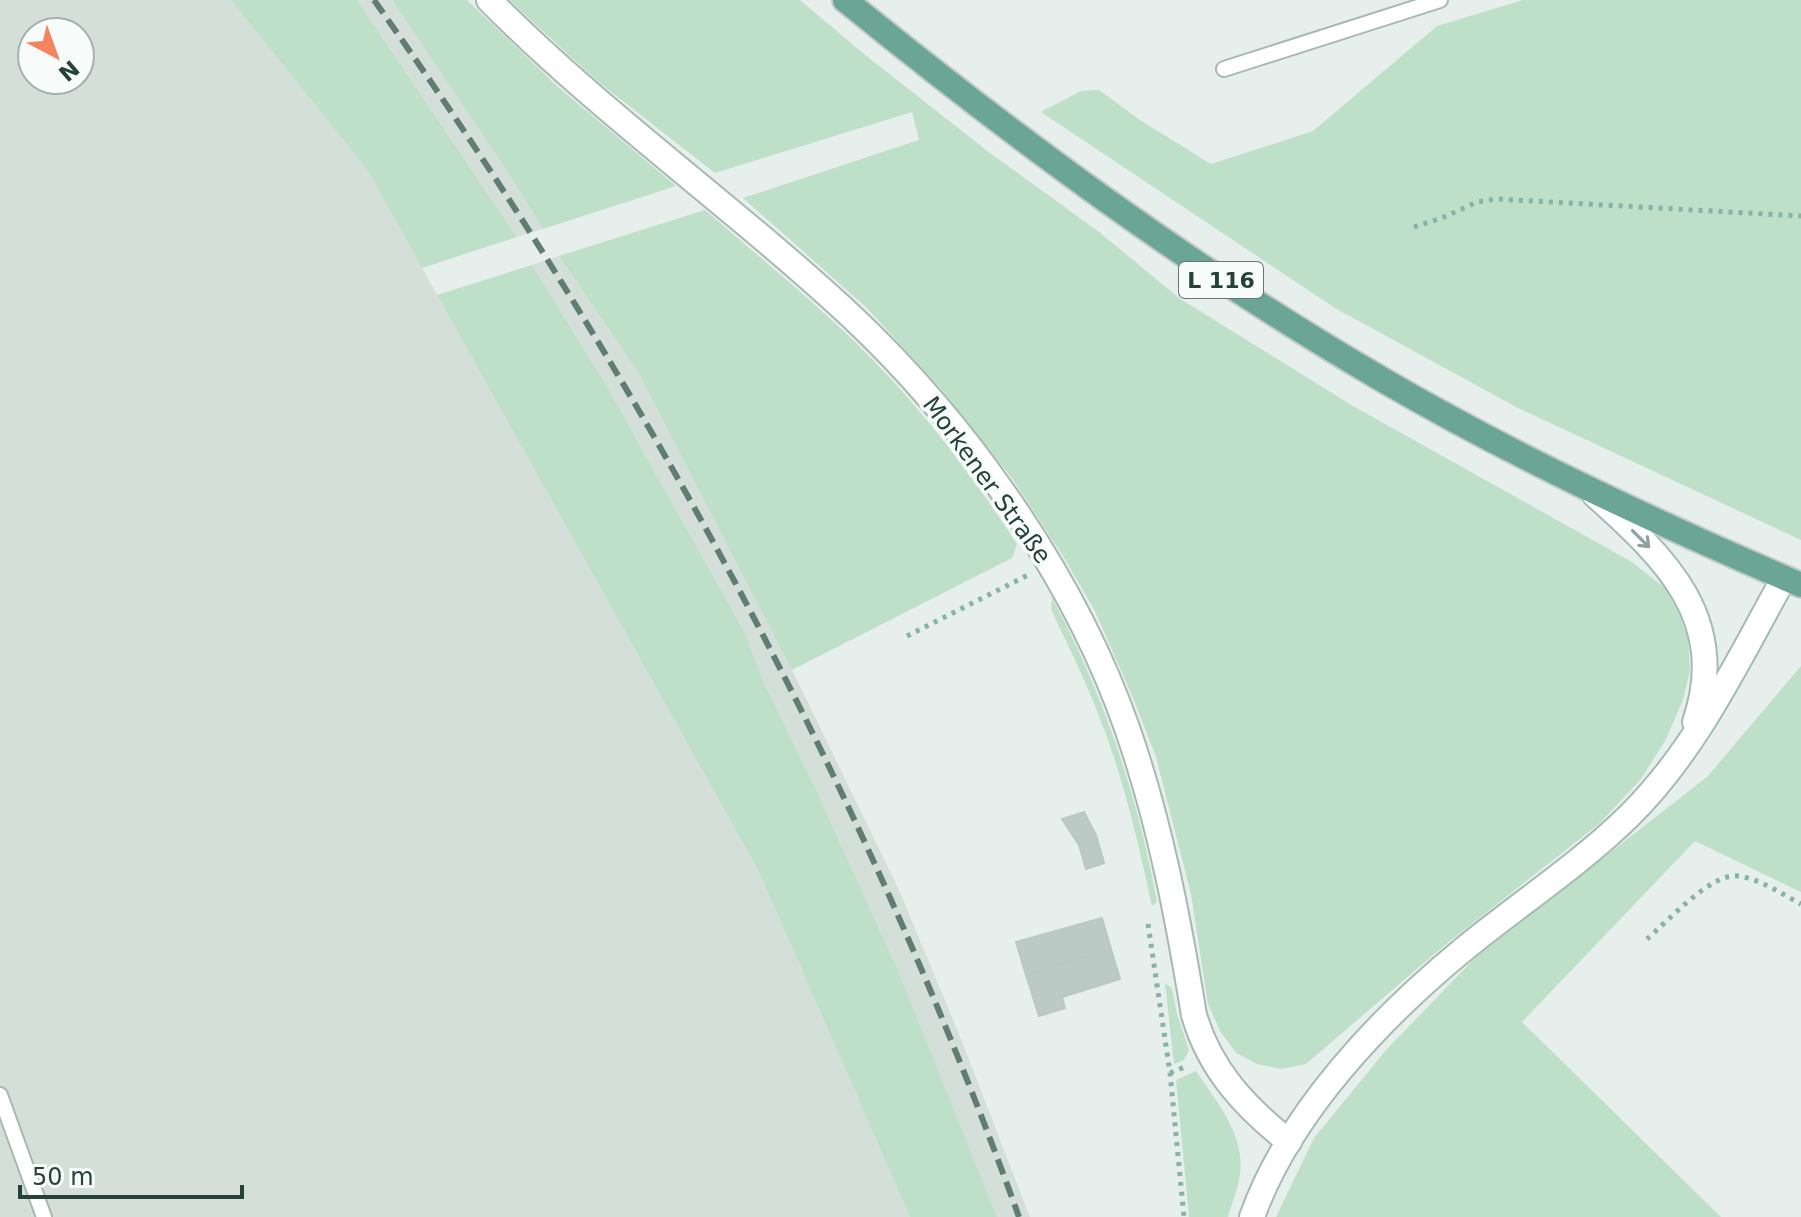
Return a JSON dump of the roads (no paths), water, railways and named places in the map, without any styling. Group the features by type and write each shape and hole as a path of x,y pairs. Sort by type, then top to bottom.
{"main road":[{"name":"L 116","path":"845,0 1040,154 1136,223 1312,338 1435,410 1584,485 1792,581"}],"street":[{"name":"Morkener Straße","path":"489,0 568,75 751,227 878,342 977,459 1025,524 1050,563 1103,667 1138,761 1169,875 1194,1015 1201,1037 1233,1091 1259,1118 1289,1142"},
{"name":"L 116","path":"1584,485 1668,568 1696,615 1703,638 1705,662 1698,714 1687,747"},
{"path":"1252,1217 1265,1185 1289,1142 1346,1065 1398,1008 1464,949 1611,832 1648,796 1687,747 1792,581"}],"lane":[{"path":"1224,69 1440,0"},
{"path":"0,1095 44,1217"}],"railway":[{"path":"374,0 471,142 564,287 653,435 737,587 816,741 890,897 958,1056 1019,1217"}]}
